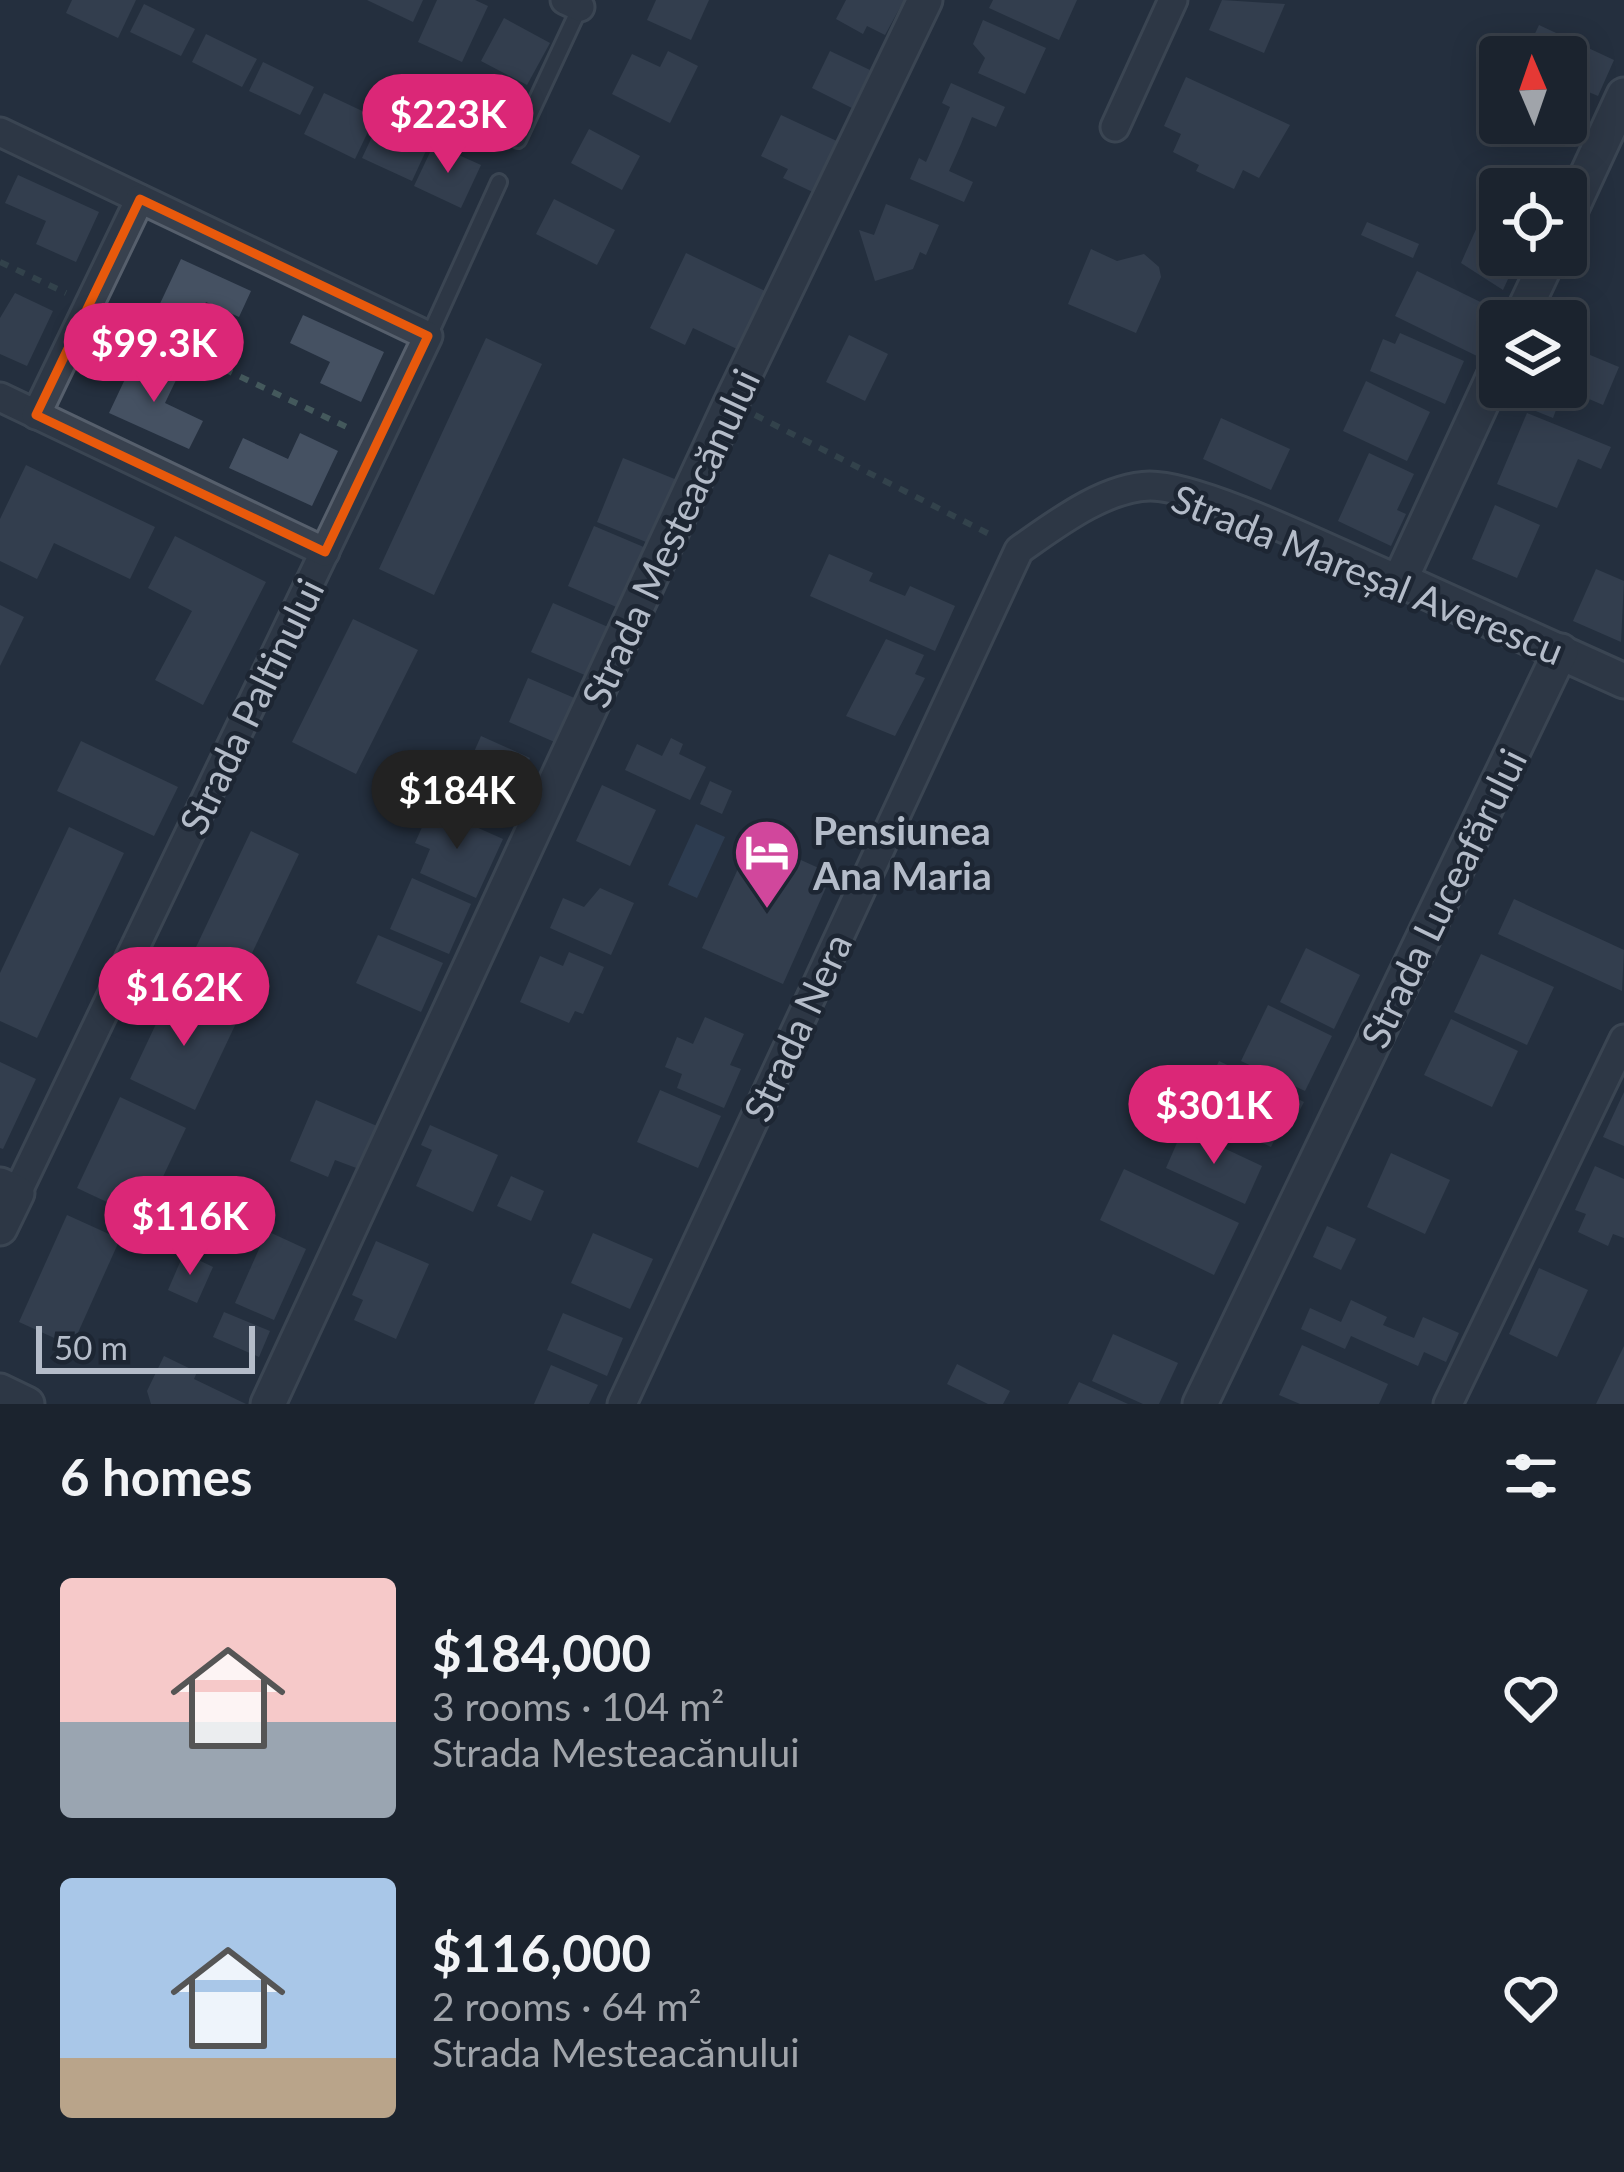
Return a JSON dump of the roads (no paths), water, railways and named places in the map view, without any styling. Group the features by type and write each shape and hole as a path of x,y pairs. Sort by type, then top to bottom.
{"street":[{"name":"Strada Mesteacănului","path":"268,1404 731,403 925,0"},
{"path":"1115,127 1173,0"},
{"path":"1587,175 1624,95"},
{"path":"0,132 428,336"},
{"path":"36,415 140,199"},
{"name":"Strada Paltinului","path":"0,1228 8,1189 428,336"},
{"path":"0,398 325,552"},
{"path":"1400,580 1479,408"},
{"name":"Strada Mareșal Averescu","path":"1019,550 1065,518 1110,498 1148,486 1190,492 1624,680"},
{"name":"Strada Nera","path":"622,1404 1019,550"},
{"name":"Strada Luceafărului","path":"1200,1404 1561,651"},
{"path":"1448,1404 1624,1039"},
{"path":"0,1391 27,1404"}],"lane":[{"path":"518,140 573,4"},
{"name":"Strada Paltinului","path":"428,336 499,182"}],"water":[{"path":"696,824 725,837 697,898 668,885"}],"place":[{"name":"Pensiunea Ana Maria","path":"767,911"}]}
